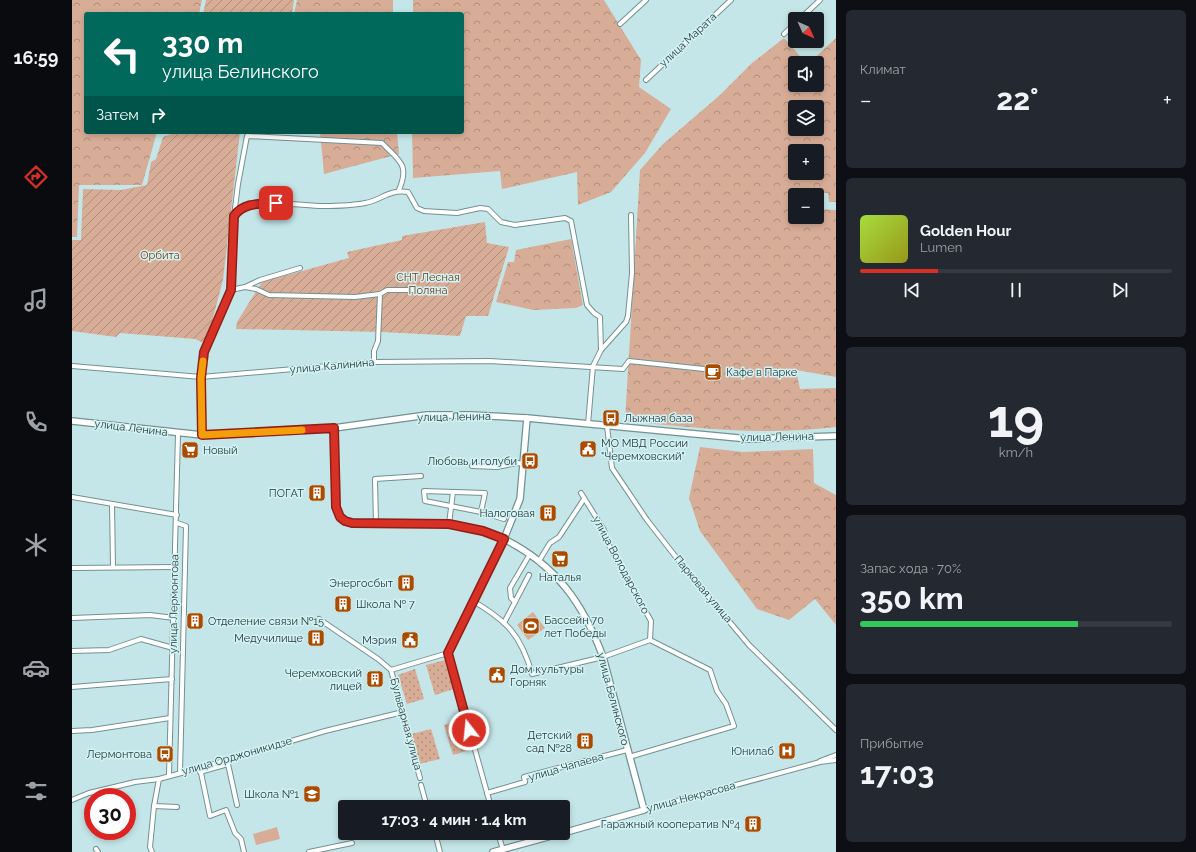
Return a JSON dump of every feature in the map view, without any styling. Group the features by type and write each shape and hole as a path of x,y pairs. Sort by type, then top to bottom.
{"main road":[{"name":"улица Ленина","path":"72,421 178,434 202,435 334,428 427,415 527,418 749,439 836,436"},
{"path":"504,539 520,499 527,418"},
{"name":"улица Белинского","path":"504,539 530,554 557,577 575,599 595,636 603,657 626,750 644,810"},
{"name":"улица Некрасова","path":"570,831 644,810"},
{"name":"улица Некрасова","path":"495,852 538,840"}],"street":[{"path":"620,24 646,0"},
{"name":"улица Марата","path":"646,80 731,0"},
{"path":"807,12 820,0"},
{"path":"784,34 788,30"},
{"path":"202,435 201,378 204,352 231,290 234,216 247,136 382,143 402,164 404,177 399,190"},
{"path":"234,216 240,208 248,205 276,203 304,206 344,206 381,199 390,192 399,190 408,192 417,208 424,211 457,213 480,208 488,210 500,222 515,225 564,218 568,219 571,221 587,305 600,317 601,350"},
{"path":"588,424 593,366 601,350 626,322 628,316 632,273 631,215"},
{"path":"245,288 260,280 300,268"},
{"path":"231,290 245,288 256,289 269,295 355,297 380,294 387,290 428,290"},
{"path":"374,362 374,351 378,341 380,294"},
{"name":"улица Калинина","path":"72,366 201,378 374,362 490,361 623,369 629,361 704,369"},
{"name":"Парковая улица","path":"607,426 612,468 647,520 686,570 749,645 836,730"},
{"name":"улица Белинского","path":"334,428 336,507 340,517 345,521 352,523 376,524 449,524 483,531 504,539"},
{"name":"улица Лермонтова","path":"170,775 170,718 177,523 178,434"},
{"path":"472,466 497,467 517,463 524,464"},
{"path":"376,524 375,478 421,476"},
{"path":"481,512 485,493 424,491 425,501 481,512 504,519"},
{"path":"449,524 453,492"},
{"name":"улица Володарского","path":"581,493 604,530 607,542 651,621 650,640"},
{"path":"72,497 177,515"},
{"path":"539,561 550,543 559,537 584,499"},
{"path":"112,504 113,567"},
{"path":"177,523 186,526 180,773"},
{"path":"490,800 448,653 504,539"},
{"path":"515,602 511,598 510,588 530,554"},
{"path":"72,568 175,567"},
{"path":"504,623 529,575"},
{"path":"473,601 504,623 518,640 526,652 532,674 603,657 650,640 710,670 717,691 726,704 734,726 629,756"},
{"path":"72,618 150,615 174,618"},
{"path":"318,619 391,670 448,653"},
{"path":"72,651 109,650 140,639 173,648"},
{"name":"Бульварная улица","path":"391,670 420,778"},
{"path":"72,687 172,679"},
{"name":"улица Орджоникидзе","path":"72,800 89,793 135,782 159,779 170,775 200,770 325,731 403,712"},
{"path":"72,731 92,730 170,718"},
{"name":"улица Чапаева","path":"488,793 525,782 524,777 626,750"},
{"name":"улица Некрасова","path":"820,762 836,755"},
{"name":"улица Некрасова","path":"644,810 820,762 836,760"},
{"path":"237,805 228,764 200,770 210,816 226,810 235,833 242,839 244,852"},
{"path":"152,852 150,847 154,806 159,779"},
{"name":"Бульварная улица","path":"421,785 426,800"},
{"path":"154,806 177,807"},
{"path":"437,840 440,852"},
{"path":"500,840 503,850"},
{"path":"309,852 352,843"}],"green space":[{"path":"72,0 202,0 199,12 84,12 84,134 156,134 142,185 79,185 77,237 72,237"},
{"path":"206,0 294,0 292,12 203,12"},
{"path":"297,0 393,0 393,12 294,12"},
{"path":"413,0 604,0 641,60 639,87 671,109 645,153 611,192 578,205 577,172 502,189 500,171 413,178 412,134 464,134 464,12 413,12"},
{"path":"784,38 788,43 788,48 793,48 800,56 788,56 788,92 824,92 824,56 817,56 836,38 836,202 829,202 828,193 824,193 824,188 788,188 788,224 824,224 824,209 836,210 836,377 796,370 800,389 836,388 836,427 809,430 757,431 625,421 640,170 663,144 720,95 752,63"},
{"name":"Орбита","path":"171,134 240,134 223,280 206,344 195,339 120,333 116,337 72,331 72,240 81,240 83,189 121,190 147,185 151,162 156,159 163,137"},
{"path":"320,134 397,134 399,154 324,174"},
{"name":"СНТ Лесная Поляна","path":"485,222 487,243 509,247 488,316 466,316 460,336 382,332 236,329 237,322 262,282 349,258 347,252 402,240 402,236"},
{"path":"571,239 583,305 576,308 533,310 496,302 508,262 514,262 516,250"},
{"path":"700,447 743,452 813,449 814,483 836,495 836,625 815,599 789,620 757,609 700,531 689,498"},
{"name":"Бассейн 70 лет Победы","path":"533,612 545,628 528,640 517,625"},
{"path":"445,660 454,689 435,695 426,665"},
{"path":"415,669 424,699 407,704 398,675"},
{"path":"462,719 470,750 453,755 444,725"},
{"path":"431,729 440,759 419,764 411,734"},
{"path":"277,827 280,839 256,845 253,834"}],"slow traffic":[{"path":"203,361 201,378 202,435 302,430"}],"place":[{"name":"Кафе в Парке","path":"713,372"},
{"name":"Лыжная база","path":"611,418"},
{"name":"МО МВД России \"Черемховский\"","path":"588,449"},
{"name":"Новый","path":"190,450"},
{"name":"Любовь и голуби","path":"530,461"},
{"name":"ПОГАТ","path":"317,493"},
{"name":"Налоговая","path":"548,513"},
{"name":"Наталья","path":"560,559"},
{"name":"Энергосбыт","path":"406,583"},
{"name":"Школа № 7","path":"343,604"},
{"name":"Отделение связи №15","path":"195,621"},
{"name":"Бассейн 70 лет Победы","path":"531,626"},
{"name":"Медучилище","path":"316,638"},
{"name":"Мэрия","path":"410,640"},
{"name":"Дом культуры Горняк","path":"497,675"},
{"name":"Черемховский лицей","path":"375,679"},
{"name":"Детский сад №28","path":"585,741"},
{"name":"Юнилаб","path":"787,751"},
{"name":"Лермонтова","path":"165,754"},
{"name":"Школа №1","path":"312,794"},
{"name":"Гаражный кооператив №4","path":"753,824"}],"route":[{"path":"276,203 248,205 240,208 234,216 231,290 211,339 204,352 201,378 202,435 334,428 336,507 340,517 345,521 352,523 458,525 483,531 504,539 448,653 469,730"}]}
